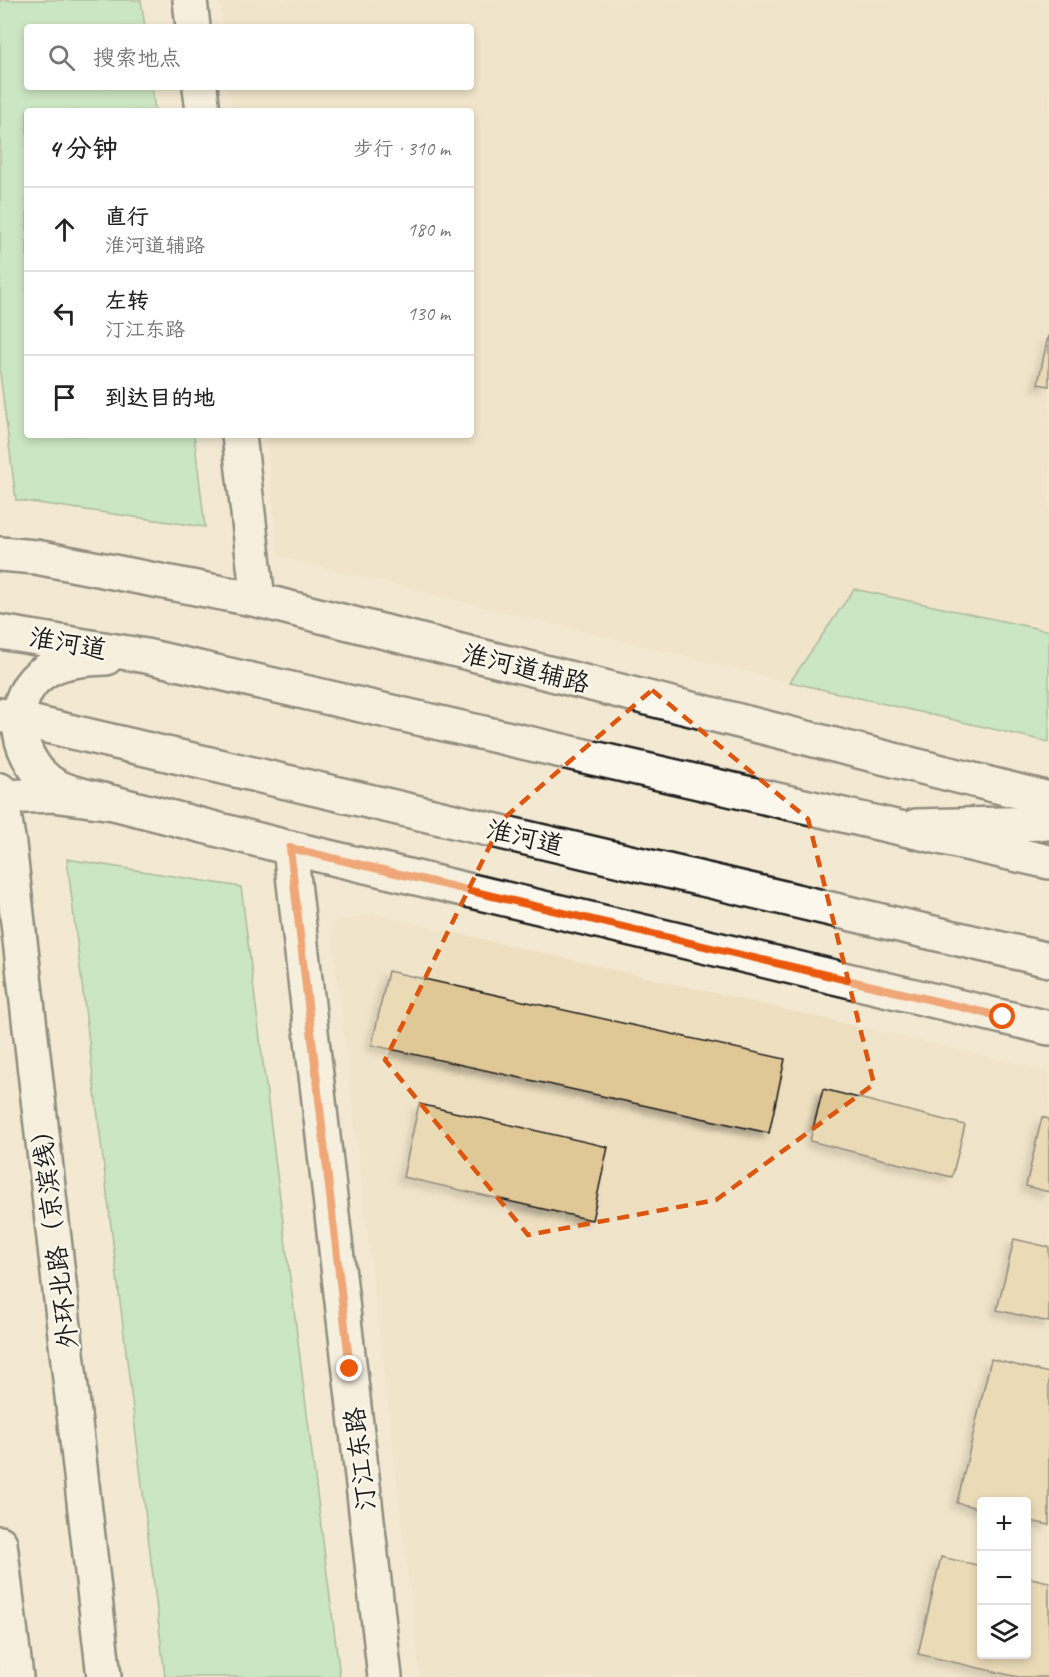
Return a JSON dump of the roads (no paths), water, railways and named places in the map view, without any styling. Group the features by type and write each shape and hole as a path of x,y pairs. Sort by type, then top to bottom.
{"main road":[{"path":"190,0 193,24"},
{"path":"200,90 202,108"},
{"path":"239,438 258,600"},
{"name":"淮河道辅路","path":"0,554 36,557 258,600 1049,799"},
{"name":"淮河道","path":"0,632 146,656 900,826 1049,862"},
{"path":"146,656 93,659 50,668 31,685 23,701 9,716 38,771 50,782 114,803 290,848 1049,1028"},
{"name":"淮河道","path":"9,716 1049,960"},
{"name":"外环北路（京滨线）","path":"0,790 9,844 104,1677"},
{"path":"0,796 52,795 114,803"},
{"path":"900,826 1049,823"},
{"name":"汀江东路","path":"290,848 386,1677"},
{"path":"0,1542 15,1677"}]}
